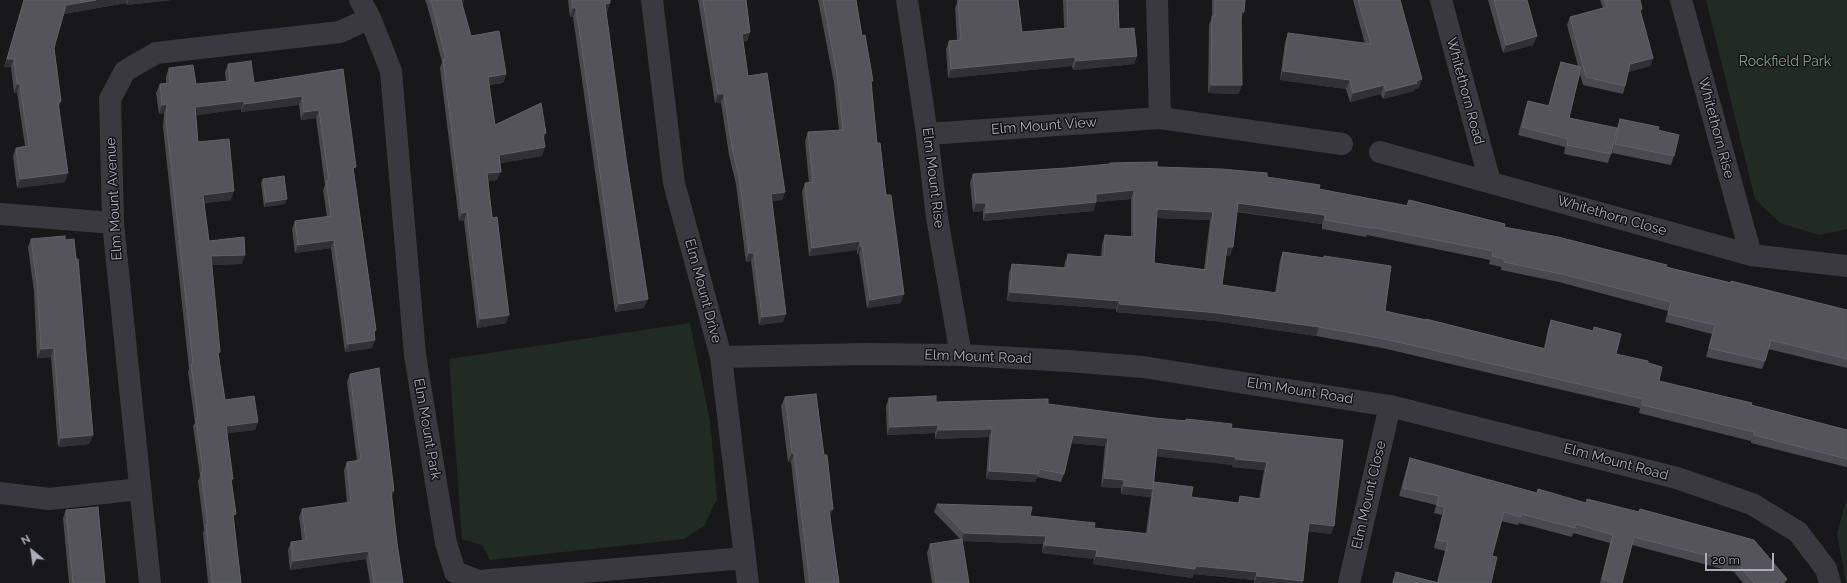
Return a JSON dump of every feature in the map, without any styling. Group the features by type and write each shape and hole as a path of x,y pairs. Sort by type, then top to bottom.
{"street":[{"name":"Elm Mount Drive","path":"652,0 674,183 721,357 748,583"},
{"name":"Elm Mount Rise","path":"907,0 927,134 937,218 961,355"},
{"path":"1157,0 1160,118"},
{"name":"Whitethorn Road","path":"1441,0 1490,182"},
{"name":"Whitethorn Rise","path":"1681,0 1751,256"},
{"name":"Elm Mount Avenue","path":"150,583 113,223 110,99 125,71 156,53 340,32 365,9"},
{"name":"Elm Mount Park","path":"365,9 391,71 415,355 446,543 456,572 479,581 744,558"},
{"name":"Elm Mount View","path":"927,134 1160,118 1342,144"},
{"name":"Whitethorn Close","path":"1380,152 1751,256 1847,266"},
{"path":"0,214 113,223"},
{"name":"Elm Mount Road","path":"721,357 866,354 961,355 1143,367 1390,406 1677,478 1752,504 1798,532 1826,570 1830,583"},
{"name":"Elm Mount Close","path":"1349,583 1390,406"},
{"path":"0,493 49,500 140,489"}],"green space":[{"name":"Rockfield Park","path":"1706,0 1847,0 1847,229 1819,235 1780,223 1755,199"},
{"path":"690,323 710,421 717,499 704,526 684,539 490,560 482,545 462,539 449,359"},
{"path":"1847,498 1847,583 1846,583 1837,533"}],"building":[{"path":"24,0 96,0 66,5 54,48 61,101 58,102 68,173 20,179 16,148 29,146 20,84 17,84 14,59 7,59"},
{"path":"431,0 461,0 471,36 499,31 506,74 488,77 495,125 541,103 546,133 543,134 545,147 499,155 501,172 487,173 492,218 497,217 509,315 480,319 467,212 462,213 443,60 446,59"},
{"path":"572,0 610,0 610,3 605,4 626,158 648,299 619,304 576,8 573,8"},
{"path":"703,0 746,0 750,32 742,34 748,76 767,73 785,192 771,194 786,314 762,317 754,253 749,253 739,176 732,147 724,94 718,94"},
{"path":"823,0 856,0 862,36 865,35 873,81 871,81 877,143 880,143 886,195 891,195 904,294 870,300 860,241 812,248 805,183 813,182 808,132 843,130 837,74"},
{"path":"958,0 1018,0 1022,32 1068,28 1067,0 1118,0 1119,29 1134,28 1137,56 1076,61 1075,57 951,69 949,41 961,40"},
{"path":"1215,0 1245,0 1244,12 1241,12 1242,85 1211,85 1212,16 1215,16"},
{"path":"1358,0 1400,0 1422,79 1416,81 1417,83 1386,91 1384,85 1353,93 1350,80 1283,71 1288,33 1371,44"},
{"path":"1494,0 1527,0 1537,36 1506,45"},
{"path":"1605,0 1640,0 1642,9 1640,10 1653,58 1630,64 1625,86 1586,77 1570,17 1607,7"},
{"path":"251,61 254,83 343,69 356,167 353,168 376,330 374,330 375,340 348,344 334,240 298,245 295,221 331,216 326,181 329,181 319,110 304,112 302,96 244,104 244,101 195,107 198,142 229,139 234,191 203,195 209,241 244,237 245,255 211,256 220,352 218,353 225,400 254,396 258,422 226,426 233,479 231,479 236,514 233,515 241,583 212,583 206,525 208,525 201,472 203,472 196,418 198,418 191,364 193,364 166,119 167,104 162,105 160,84 170,83 169,68 193,65 196,84 230,81 228,64"},
{"path":"1561,62 1581,67 1569,118 1617,128 1611,154 1567,145 1568,139 1522,127 1528,101 1549,106"},
{"path":"1620,119 1659,127 1658,130 1679,135 1674,156 1615,144"},
{"path":"1157,162 1157,167 1221,169 1267,173 1267,177 1320,185 1319,189 1407,206 1409,200 1505,224 1504,227 1558,237 1667,265 1666,267 1731,283 1731,281 1847,310 1847,359 1771,340 1765,361 1709,348 1715,325 1668,314 1671,302 1562,274 1504,262 1504,259 1492,256 1493,251 1370,227 1325,220 1325,215 1238,203 1233,247 1227,247 1222,285 1277,293 1283,252 1324,258 1324,256 1391,266 1385,311 1426,319 1545,349 1551,320 1593,331 1594,327 1621,334 1616,354 1648,361 1648,363 1662,367 1659,381 1752,403 1751,405 1847,430 1847,459 1754,435 1754,432 1642,405 1643,399 1385,339 1319,327 1218,313 1119,304 1120,301 1010,292 1012,264 1067,268 1068,254 1104,257 1105,235 1134,237 1134,190 1096,194 1096,202 986,213 986,203 976,203 973,174 1066,168 1110,163","holes":["1157,209 1213,212 1206,270 1154,263"]},
{"path":"284,176 287,199 266,202 263,179"},
{"path":"65,236 65,240 74,239 76,259 78,259 93,435 61,438 54,348 41,349 37,283 31,239"},
{"path":"379,368 394,491 391,491 403,583 374,583 369,551 293,561 291,542 306,540 302,509 351,502 347,462 361,460 350,374"},
{"path":"816,394 824,455 827,455 833,509 829,510 839,583 810,583 794,453 792,453 785,397"},
{"path":"936,396 936,402 1048,399 1048,404 1155,418 1186,421 1186,419 1232,424 1231,428 1343,440 1334,526 1309,523 1303,581 1257,576 1257,572 1196,566 1195,569 1096,556 1097,550 1045,545 1046,536 964,533 937,504 1032,507 1030,516 1095,523 1094,528 1148,534 1154,482 1193,487 1191,497 1239,503 1240,496 1261,499 1267,462 1157,448 1153,489 1124,486 1124,480 1104,478 1108,438 1073,435 1064,474 1039,469 1038,474 989,471 992,429 938,430 938,425 890,427 889,398"},
{"path":"1410,458 1537,493 1538,489 1586,503 1587,499 1639,512 1640,509 1754,540 1787,579 1782,583 1754,583 1737,563 1634,537 1622,583 1616,583 1602,579 1613,535 1576,524 1575,528 1521,514 1521,517 1504,512 1492,556 1497,557 1491,583 1438,583 1448,542 1437,540 1445,507 1437,505 1439,496 1403,488"},
{"path":"98,507 105,583 73,583 66,510"},
{"path":"962,539 969,583 936,583 930,544"},
{"path":"1396,572 1438,583 1393,583"}]}
